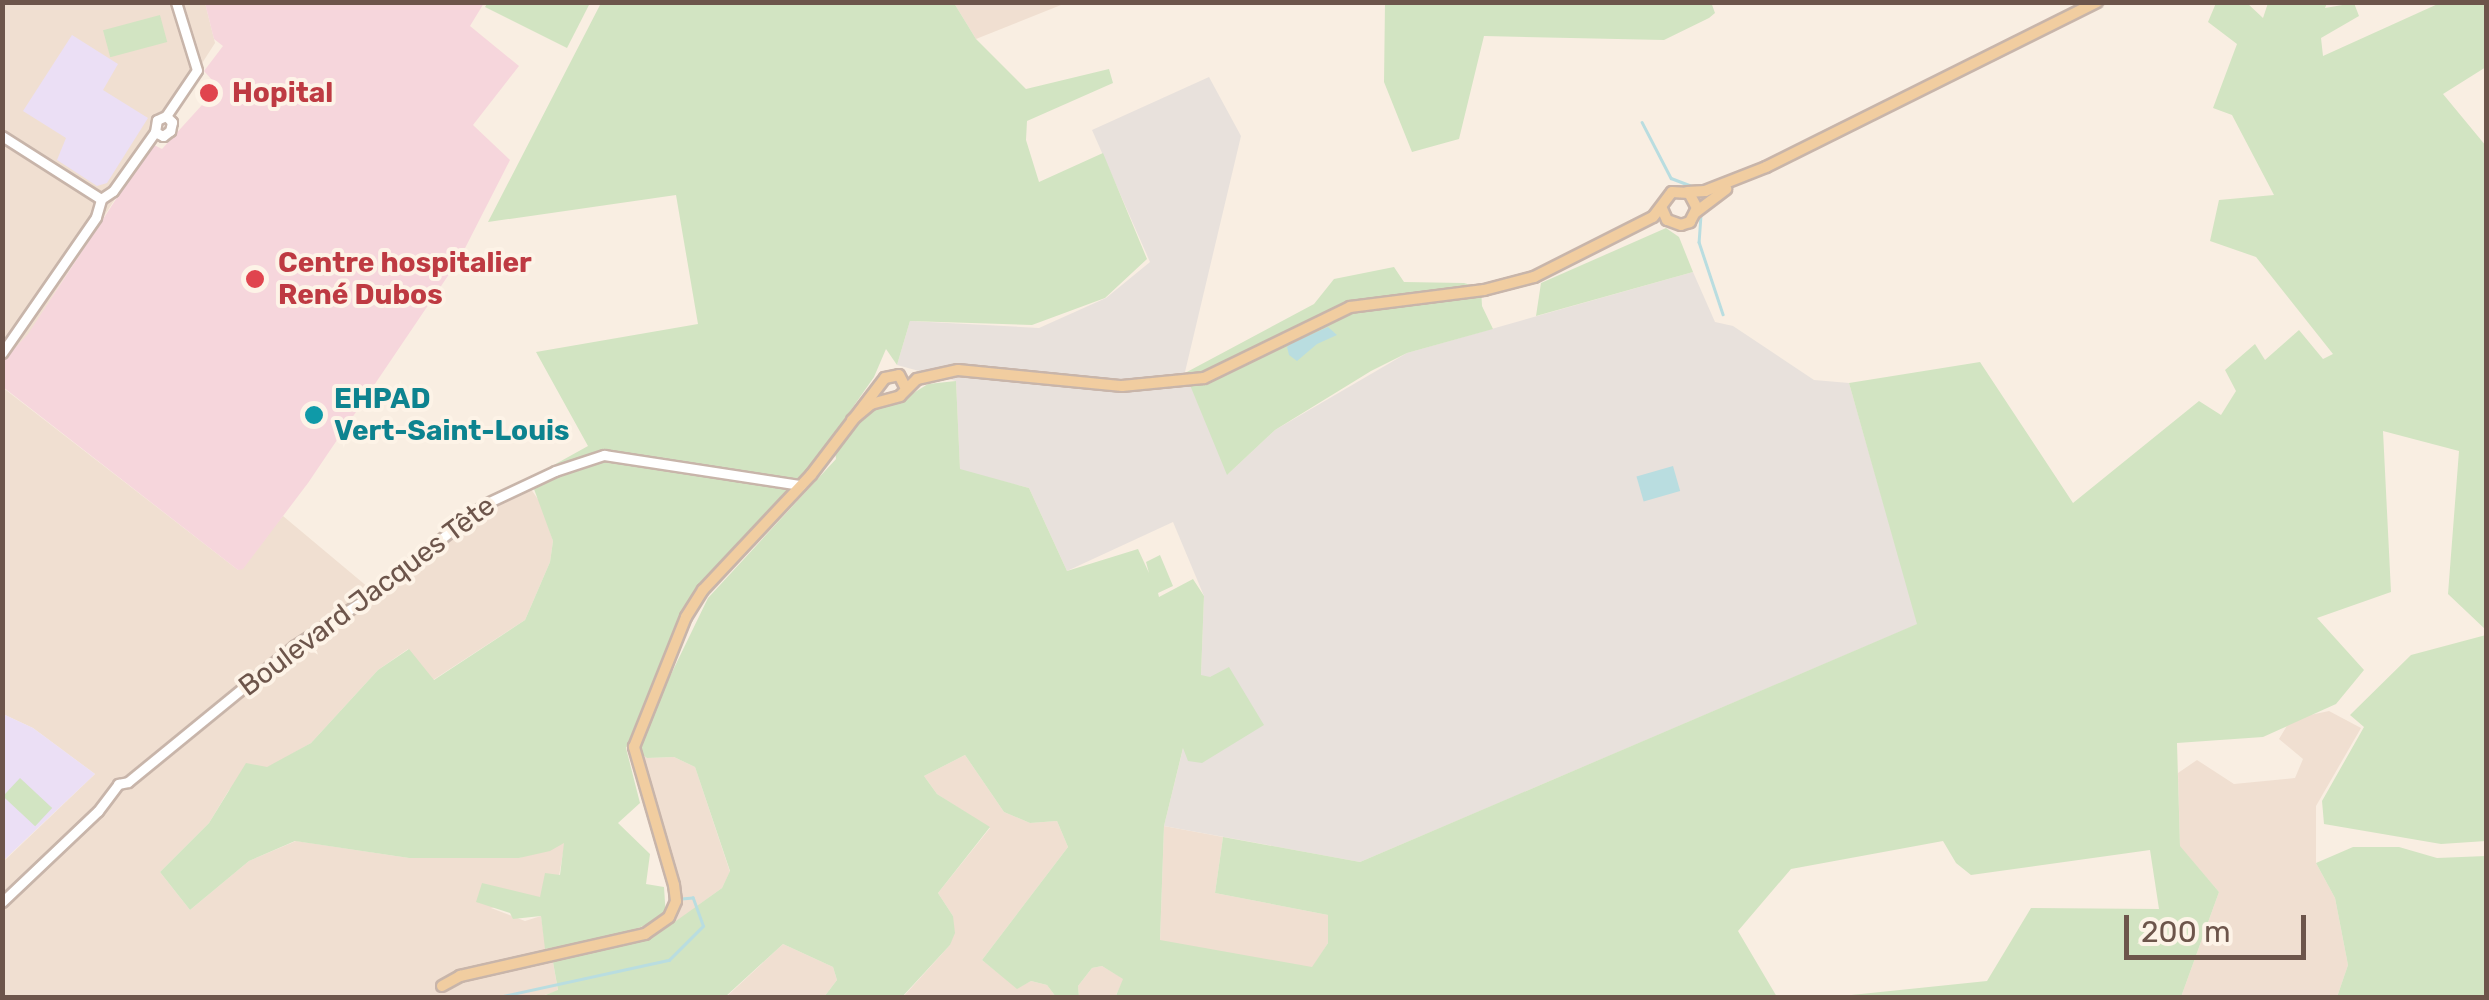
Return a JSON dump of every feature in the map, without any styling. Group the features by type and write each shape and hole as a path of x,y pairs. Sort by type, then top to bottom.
{"main road":[{"path":"1664,214 1681,225 1712,196 1766,166 2096,2"},
{"path":"432,996 442,986 484,970 657,929 669,918 676,901 635,762 634,742 690,608 802,485 890,375 902,382 966,370 1122,386 1203,376 1237,365 1350,306 1504,286 1596,248 1664,214 1669,194 1706,191 1766,166"},
{"path":"1686,192 1694,199 1696,212"},
{"path":"882,382 888,396"},
{"path":"852,420 871,404 888,396 898,397 902,382"}],"street":[{"path":"2,354 96,218 101,199 113,191 155,132 158,120 166,116 198,70 176,2"},
{"path":"2,136 101,199"},
{"name":"Boulevard Jacques Tête","path":"2,902 98,811 118,784 128,782 294,646 364,600 485,504 556,470 604,455 802,485"}],"shaded area":[{"path":"3,3 205,3 215,43 28,335 3,362"},
{"name":"Centre hospitalier René Dubos","path":"205,3 484,3 470,26 519,66 473,125 510,160 460,258 308,483 243,569 238,570 3,387 2,362 28,334 152,144 162,149 212,94 212,80 204,71 223,46 214,39"},
{"path":"954,3 1066,3 976,39"},
{"path":"72,35 118,64 103,90 148,118 107,183 97,186 57,160 66,138 23,111"},
{"path":"1209,77 1241,136 1185,372 1228,474 1275,430 1407,353 1693,272 1715,322 1733,326 1814,380 1849,383 1918,624 1360,862 1164,826 1201,675 1204,596 1173,522 1067,571 1029,488 960,470 956,381 897,365 910,321 1039,328 1106,298 1150,262 1092,130"},
{"path":"2,387 238,570 283,516 369,588 485,504 525,481 540,502 553,541 550,562 525,620 433,680 408,649 378,670 311,743 229,790 209,823 160,872 190,910 249,861 296,841 409,858 519,858 565,842 559,876 540,897 491,908 525,921 541,916 546,949 621,934 666,918 676,910 682,889 637,751 647,758 674,757 695,767 730,872 722,888 663,931 553,962 558,991 538,997 3,997 3,862 95,774 33,728 3,714"},
{"path":"2329,711 2361,728 2316,806 2316,863 2335,898 2348,965 2337,997 2181,997 2219,892 2180,847 2178,773 2197,760 2234,784 2295,778 2303,759 2279,739 2291,719"},
{"path":"3,714 33,728 95,774 3,861"},
{"path":"965,755 1004,812 1030,823 1057,821 1068,847 982,960 1017,988 1031,981 1047,985 1056,997 902,998 950,945 953,916 938,893 990,828 937,794 924,776"},
{"path":"1164,826 1223,837 1215,893 1328,915 1328,943 1312,968 1160,941"},
{"path":"783,944 833,967 837,980 824,997 725,998"},
{"path":"1102,966 1124,979 1115,997 1079,997 1078,986 1092,968"}],"green space":[{"path":"488,2 590,3 567,48 485,7"},
{"path":"1711,2 1715,13 1709,18 1664,40 1484,36 1459,139 1412,152 1384,82 1385,3"},
{"path":"601,3 954,3 976,39 1026,89 1109,69 1113,83 1027,121 1026,140 1039,182 1103,153 1147,259 1105,298 1032,325 910,321 897,365 886,349 874,377 809,470 799,481 775,486 790,487 685,605 626,748 640,803 618,823 650,854 646,884 664,887 666,918 621,934 545,949 541,916 513,919 510,913 476,902 482,883 540,897 545,873 560,875 564,843 550,851 519,858 409,858 295,841 249,861 190,910 160,872 209,823 246,763 267,767 311,743 378,670 409,649 434,680 525,620 550,562 553,541 534,489 525,481 588,446 536,352 698,324 676,195 488,222"},
{"path":"2216,3 2247,3 2263,18 2268,3 2327,3 2325,8 2354,3 2359,16 2321,38 2323,56 2440,3 2486,3 2486,67 2443,94 2486,146 2486,630 2448,594 2459,451 2383,431 2391,592 2317,618 2364,670 2336,704 2263,737 2177,743 2180,846 2219,892 2181,997 1832,997 1987,981 2031,908 2159,909 2150,850 1971,875 1956,863 1943,841 1791,869 1738,931 1777,997 1115,998 1123,979 1102,966 1092,968 1078,986 1079,997 1056,997 1047,985 1031,981 1017,989 982,960 1068,847 1057,821 1030,823 1004,812 965,755 924,776 937,794 990,827 938,893 953,916 955,933 950,945 902,997 824,997 837,980 833,967 783,944 725,997 538,998 558,990 553,962 662,931 722,888 730,871 695,767 674,757 647,758 637,751 642,734 708,598 836,459 835,451 875,405 907,397 928,384 956,381 960,469 1029,488 1067,571 1138,549 1149,573 1146,562 1160,555 1173,586 1158,593 1159,597 1193,579 1204,596 1201,675 1210,677 1229,667 1264,725 1202,763 1188,761 1183,748 1164,826 1160,940 1312,967 1328,943 1328,915 1215,893 1223,837 1360,862 1917,624 1849,383 1980,362 2073,503 2199,401 2221,415 2236,391 2225,370 2255,344 2265,360 2299,330 2323,359 2333,354 2256,257 2210,241 2219,200 2274,195 2232,115 2213,108 2237,44 2208,22"},
{"path":"160,15 167,42 110,57 103,30"},
{"path":"1666,228 1679,237 1693,272 1536,316 1541,283"},
{"path":"1394,267 1404,282 1464,283 1481,288 1482,306 1493,329 1407,353 1371,371 1275,430 1227,475 1185,373 1314,304 1334,279"},
{"path":"2486,635 2486,841 2441,844 2324,824 2322,801 2364,727 2350,715 2411,655"},
{"path":"20,778 52,808 35,826 3,796"},
{"path":"2353,847 2399,847 2437,858 2486,856 2486,997 2337,997 2348,965 2335,898 2316,863"}],"water":[{"path":"1328,327 1337,335 1317,344 1297,361 1289,355 1287,347 1292,343"},
{"path":"1673,466 1680,491 1644,501 1636,476"}],"waterway":[{"path":"1642,122 1671,178 1695,187"},
{"path":"1702,186 1718,180"},
{"path":"1701,215 1699,242 1723,314"},
{"path":"494,998 669,960 703,926 693,898 682,899"}],"place":[{"name":"Hopital","path":"209,93"},
{"name":"Centre hospitalier René Dubos","path":"255,279"},
{"name":"EHPAD Vert-Saint-Louis","path":"314,415"}]}
